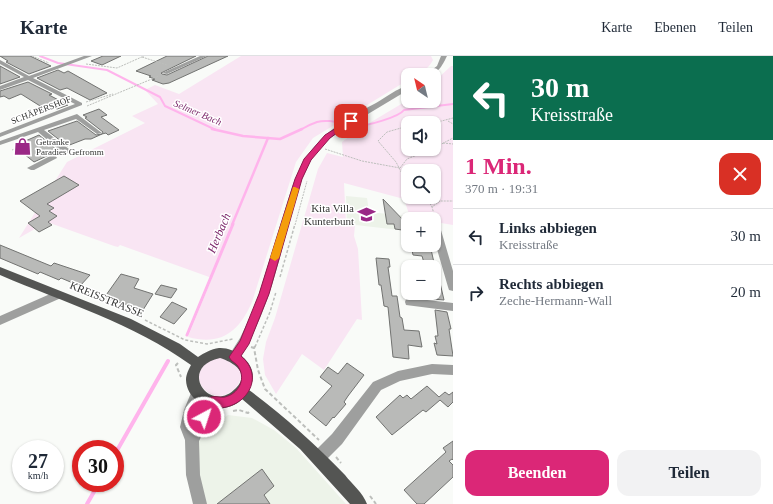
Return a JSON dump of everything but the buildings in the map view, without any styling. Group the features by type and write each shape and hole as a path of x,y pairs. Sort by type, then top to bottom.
{"main road":[{"name":"KREISSTRASSE","path":"0,271 57,295 124,320 150,332 182,351 198,363"},
{"path":"215,354 234,357 242,363 246,372 247,378 242,392 235,398 224,403 204,399 197,392 192,378 194,369 198,363 203,358 215,354"},
{"path":"242,392 289,429 319,457 360,504"}],"street":[{"path":"0,88 89,56"},
{"path":"191,56 201,57"},
{"path":"164,73 201,57"},
{"path":"438,68 445,58"},
{"name":"SCHÄPERSHOF","path":"0,62 80,104"},
{"path":"234,357 244,344 264,294 298,179 307,159 322,141 341,127 401,91"},
{"name":"SCHÄPERSHOF","path":"0,135 80,104"},
{"path":"0,143 77,116 99,133"},
{"path":"39,129 66,151"},
{"path":"31,168 53,158"},
{"path":"441,249 453,287"},
{"path":"0,321 57,295"},
{"path":"410,302 453,307"},
{"path":"319,457 337,439 377,386 398,376 432,369 453,370"},
{"path":"197,392 190,410 187,427 192,440 193,475 200,504"},
{"path":"192,440 213,402"}],"path":[{"path":"32,56 61,66"},
{"path":"73,62 117,68 143,56 177,68"},
{"path":"80,104 139,84 164,73"},
{"path":"441,122 453,118"},
{"path":"448,120 453,124"},
{"path":"400,168 378,141 383,133 401,127"},
{"path":"442,143 453,138"},
{"path":"442,143 453,144"},
{"path":"322,154 329,144"},
{"path":"12,150 17,148"},
{"path":"326,149 341,155 354,157 368,162 400,168"},
{"path":"400,168 407,159 414,156"},
{"path":"279,282 308,180"},
{"path":"441,201 453,201"},
{"path":"430,204 433,212"},
{"path":"432,207 436,204"},
{"path":"254,348 270,312 277,289"}],"shaded area":[{"path":"241,56 431,56 433,60 428,68 401,68 401,84 313,138 296,162 252,302 247,312 235,329 219,338 210,340 188,337 212,278 120,245 118,247 114,246 47,222 19,238 67,162 145,123 132,116 158,104 145,90 155,85 179,94"},
{"path":"451,66 453,66 453,225 441,223 441,212 408,212 406,204 441,204 441,164 401,164 401,198 344,183 346,224 355,225 354,236 358,249 362,320 357,319 324,370 302,354 276,394 265,375 263,359 266,342 275,318 318,169 327,153 343,157 342,142 361,128 401,104 401,108 441,108 441,75"},
{"name":"Kita Villa Kunterbunt","path":"346,196 367,198 369,212 401,215 401,230 347,224"},
{"path":"219,357 231,360 238,366 241,374 240,382 235,388 220,396 212,395 204,389 201,386 199,378 200,371 204,364 208,360"},
{"path":"228,415 252,418 274,430 296,448 346,504 200,504 192,440"}],"waterway":[{"name":"Selmer Bach","path":"40,56 58,63 107,70 160,97 165,106 216,130"},
{"path":"300,130 322,121 352,126 362,126 390,118 404,110 453,104"},
{"name":"Selmer Bach","path":"268,138 280,139 302,129"},
{"name":"Selmer Bach","path":"216,130 243,136 268,138"},
{"name":"Herbach","path":"232,225 268,138"},
{"name":"Herbach","path":"187,335 233,224"},
{"name":"Herbach","path":"123,440 168,361"},
{"name":"Herbach","path":"87,504 94,492"}],"slow traffic":[{"path":"275,258 295,189"}],"place":[{"name":"Getränke Paradies Gefromm","path":"23,147"},
{"name":"Kita Villa Kunterbunt","path":"367,214"}],"route":[{"path":"204,417 213,402 224,403 235,398 246,386 247,378 244,366 234,357 244,344 264,294 298,179 307,159 318,146 327,137 351,121"}]}
